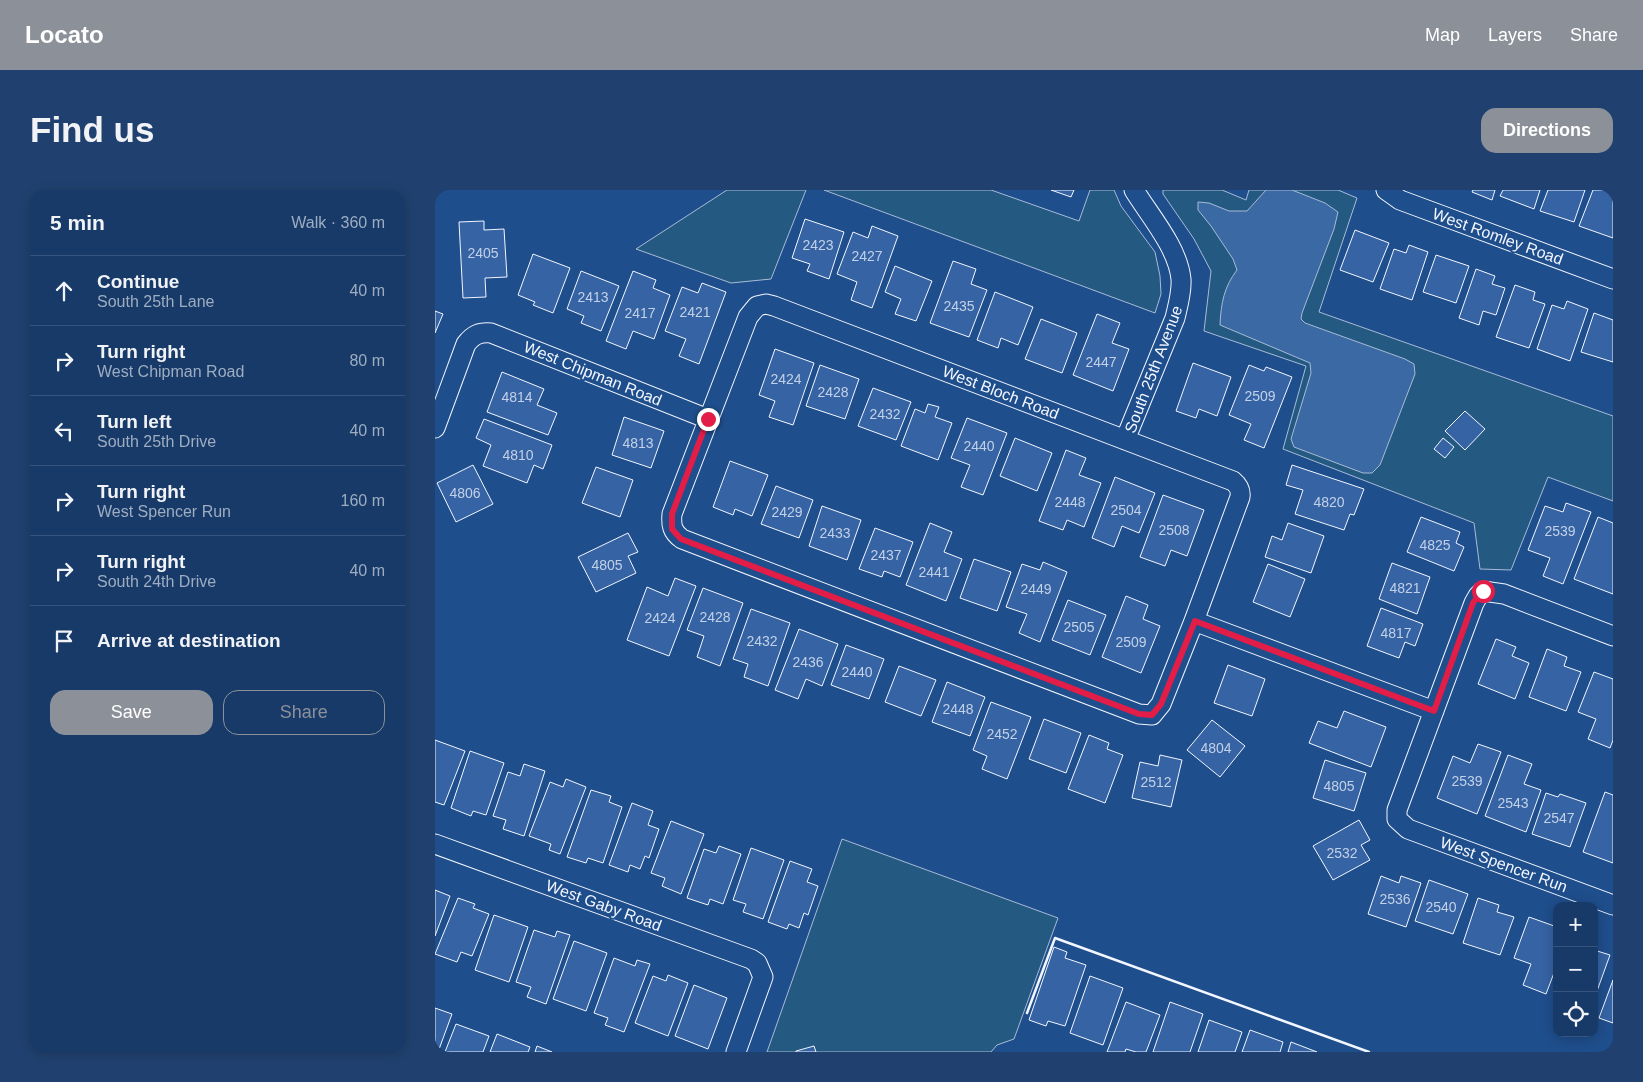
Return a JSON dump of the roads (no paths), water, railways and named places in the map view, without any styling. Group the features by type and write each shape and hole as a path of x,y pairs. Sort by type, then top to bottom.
{"street":[{"name":"South 25th Avenue","path":"1125,440 1175,318 1180,299 1181,279 1167,239 1134,190"},
{"name":"West Romley Road","path":"1386,190 1400,200 1613,279"},
{"name":"West Bloch Road","path":"708,419 748,317 757,306 765,304 1233,481 1240,488 1240,497 1195,621"},
{"name":"West Chipman Road","path":"435,428 466,344 476,334 483,332 491,333 708,419"},
{"path":"708,419 672,514 672,529 681,539 1139,714 1152,715 1161,704 1195,621 1434,711 1473,603 1483,591 1504,594 1613,636"},
{"name":"West Spencer Run","path":"1434,711 1399,803 1397,819 1408,829 1613,905"},
{"name":"West Gaby Road","path":"435,844 751,958 757,963 763,977 736,1052"}]}
